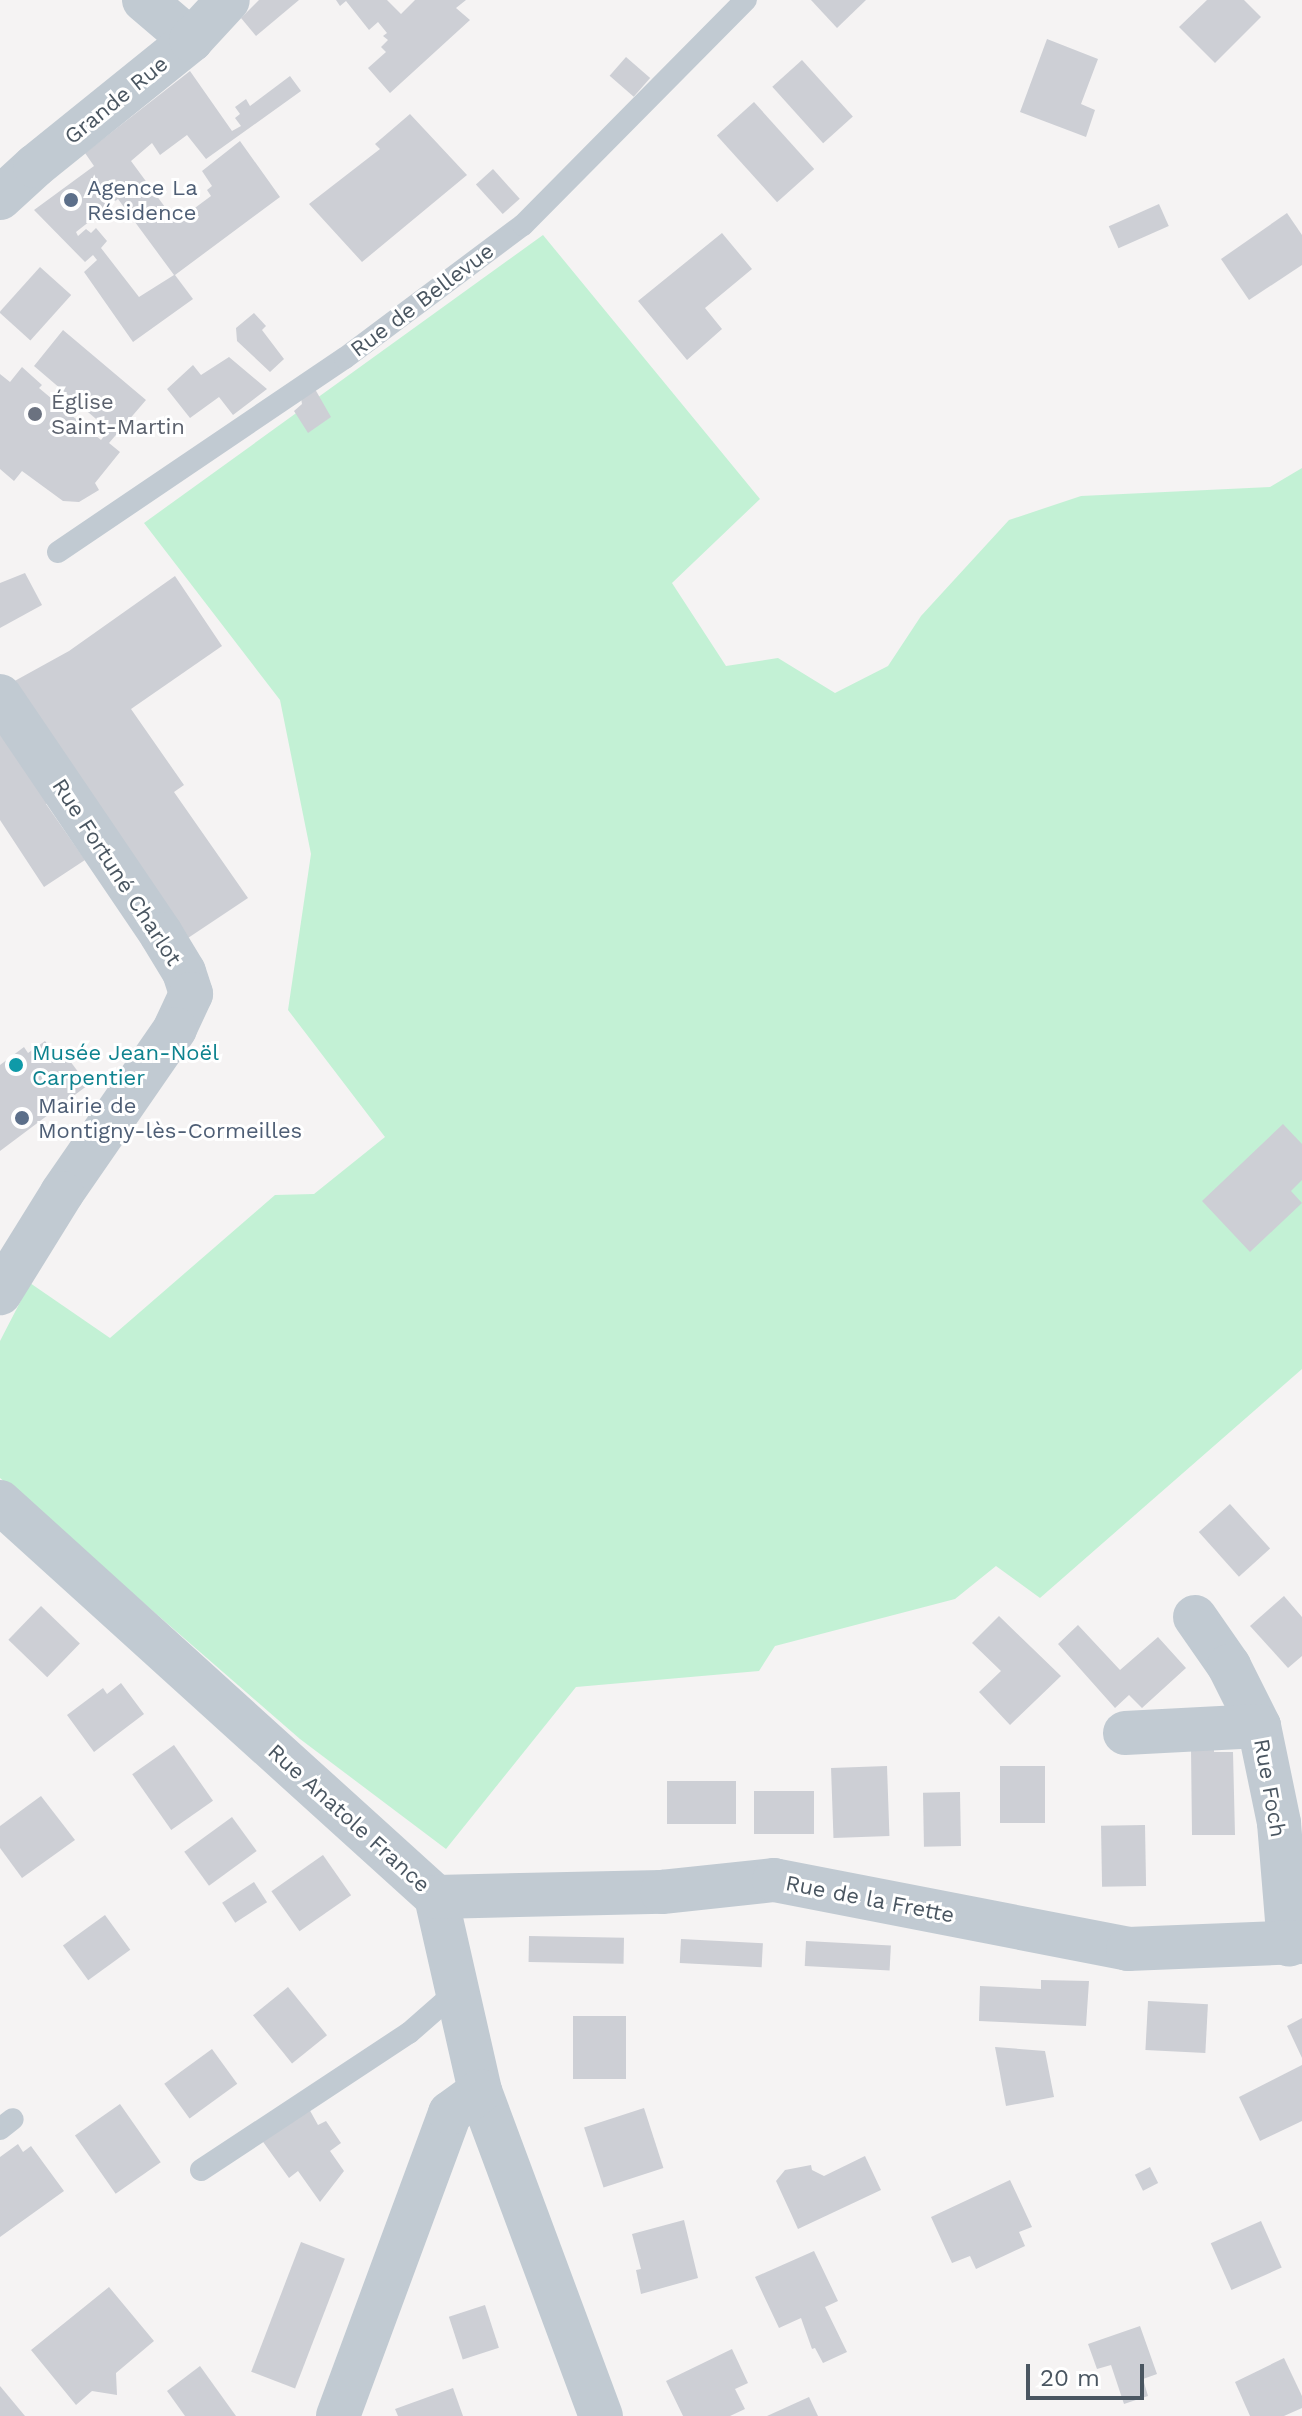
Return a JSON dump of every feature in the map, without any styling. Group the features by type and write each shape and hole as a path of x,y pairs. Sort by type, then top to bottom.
{"street":[{"path":"144,0 191,40"},
{"name":"Grande Rue","path":"0,198 191,40 228,0"},
{"name":"Rue Fortuné Charlot","path":"0,696 161,934 184,972 191,994 175,1029 62,1193 0,1293"},
{"name":"Rue Anatole France","path":"0,1502 436,1897 480,2091 601,2416"},
{"name":"Rue Foch","path":"1195,1617 1229,1666 1259,1726 1279,1823 1296,1944"},
{"name":"Rue Foch","path":"1125,1733 1259,1726"},
{"name":"Rue de la Frette","path":"436,1897 662,1892 774,1880 1128,1949 1296,1944"},
{"path":"338,2416 450,2113 480,2091"}],"lane":[{"name":"Rue de Bellevue","path":"58,552 345,358 523,225 746,0"},
{"path":"201,2170 409,2033 457,1991"}],"green space":[{"path":"543,235 760,499 672,583 726,666 778,658 835,693 888,666 921,616 1009,520 1081,496 1270,487 1302,468 1302,1369 1040,1598 996,1566 955,1599 775,1646 759,1671 576,1687 446,1849 300,1739 0,1478 0,1341 30,1283 110,1338 275,1195 314,1194 385,1137 288,1010 311,854 280,700 144,523"}],"building":[{"path":"259,0 299,0 256,36 241,18"},
{"path":"336,0 387,0 401,14 415,0 466,0 456,8 470,20 390,93 368,68 386,52 381,47 388,40 383,36 387,33 378,22 369,30 346,1 340,6"},
{"path":"811,0 866,0 837,28"},
{"path":"1207,0 1244,0 1261,17 1215,63 1179,27"},
{"path":"1047,39 1098,59 1081,104 1095,110 1086,137 1020,112"},
{"path":"626,57 650,78 634,97 610,76"},
{"path":"802,60 853,116 823,143 772,87"},
{"path":"190,71 232,131 241,126 235,118 240,114 235,107 246,99 250,106 290,76 301,91 206,159 187,135 160,155 152,143 131,161 176,222 211,196 207,190 212,186 202,171 240,141 280,197 175,275 193,299 133,342 84,272 97,260 93,255 85,262 34,210 94,166 85,153","holes":["118,199 174,275 139,297 101,248 107,241 96,228 91,233 86,229 78,236 76,232"]},
{"path":"754,102 814,169 777,202 717,135"},
{"path":"410,114 467,175 362,262 309,204 380,149 375,144"},
{"path":"493,169 520,199 503,214 476,184"},
{"path":"1159,204 1169,226 1119,248 1109,226"},
{"path":"1287,213 1302,235 1302,265 1249,300 1221,259"},
{"path":"722,233 752,269 705,308 722,329 687,360 638,301"},
{"path":"40,267 71,295 30,340 0,311"},
{"path":"254,313 266,326 262,330 284,359 270,372 237,341 236,328"},
{"path":"63,330 146,400 109,443 120,452 95,483 99,490 79,502 63,501 22,471 14,481 0,469 0,374 10,382 22,367 42,385 39,388 101,440 109,430 34,366"},
{"path":"229,357 267,389 233,415 219,397 190,418 167,389 193,365 201,375"},
{"path":"315,389 331,417 308,433 294,411 302,404 301,398"},
{"path":"25,573 42,605 0,628 0,583"},
{"path":"175,576 222,646 131,709 184,785 174,792 248,898 188,938 11,683 69,651"},
{"path":"0,730 51,801 46,804 85,860 44,887 0,820"},
{"name":"Mairie de Montigny-lès-Cormeilles","path":"45,1041 58,1058 64,1053 88,1085 0,1151 0,1065 24,1047 28,1053"},
{"path":"1283,1124 1302,1144 1302,1180 1291,1191 1302,1203 1250,1252 1202,1201"},
{"path":"1230,1504 1270,1549 1239,1577 1199,1532"},
{"path":"1284,1596 1302,1617 1302,1656 1288,1668 1250,1626"},
{"path":"41,1606 80,1644 47,1677 8,1640"},
{"path":"999,1616 1061,1676 1010,1725 979,1692 1001,1671 972,1643"},
{"path":"1078,1625 1120,1670 1158,1637 1186,1668 1142,1708 1129,1695 1115,1708 1058,1644"},
{"path":"121,1683 144,1714 94,1752 67,1715 103,1688 107,1694"},
{"path":"174,1745 213,1801 171,1830 132,1774"},
{"path":"1214,1747 1214,1752 1233,1752 1235,1835 1192,1835 1191,1748"},
{"path":"887,1766 889,1836 833,1838 831,1768"},
{"path":"1000,1766 1045,1766 1045,1823 1000,1823"},
{"path":"667,1781 736,1781 736,1824 667,1824"},
{"path":"754,1791 814,1791 814,1834 754,1834"},
{"path":"960,1792 961,1846 924,1847 923,1793"},
{"path":"41,1796 75,1840 22,1878 0,1848 0,1826"},
{"path":"232,1817 257,1851 209,1886 184,1852"},
{"path":"1145,1825 1146,1886 1102,1887 1101,1826"},
{"path":"323,1855 351,1895 299,1931 271,1891"},
{"path":"254,1882 267,1902 235,1923 222,1903"},
{"path":"105,1915 130,1950 88,1980 63,1946"},
{"path":"529,1936 624,1938 624,1964 529,1962"},
{"path":"681,1939 763,1943 762,1967 680,1963"},
{"path":"806,1941 891,1945 890,1970 805,1966"},
{"path":"1041,1980 1089,1981 1086,2026 979,2021 980,1986 1041,1989"},
{"path":"288,1987 327,2035 292,2064 253,2015"},
{"path":"1148,2001 1208,2004 1205,2053 1145,2050"},
{"path":"573,2016 626,2016 626,2079 573,2079"},
{"path":"1302,2018 1302,2058 1287,2026"},
{"path":"995,2047 1045,2051 1054,2097 1006,2106"},
{"path":"212,2049 237,2084 190,2118 164,2084"},
{"path":"1302,2065 1302,2121 1260,2141 1239,2097"},
{"path":"120,2104 161,2162 116,2194 75,2136"},
{"path":"308,2107 318,2125 326,2121 341,2143 330,2151 344,2171 320,2202 298,2171 289,2178 261,2139"},
{"path":"644,2108 663,2168 604,2187 584,2127"},
{"path":"18,2144 23,2152 31,2146 64,2191 0,2237 0,2157"},
{"path":"865,2156 881,2190 798,2229 776,2181 785,2170 811,2165 812,2170 824,2176"},
{"path":"1150,2167 1158,2183 1143,2191 1135,2175"},
{"path":"1010,2180 1032,2227 1019,2232 1025,2246 976,2269 970,2256 952,2263 931,2217"},
{"path":"684,2220 698,2278 641,2294 636,2270 641,2269 632,2234"},
{"path":"1261,2221 1282,2268 1231,2290 1211,2243"},
{"path":"301,2242 345,2259 295,2389 251,2372"},
{"path":"814,2251 838,2301 825,2307 847,2352 823,2363 815,2348 812,2349 801,2318 779,2328 755,2277"},
{"path":"109,2287 154,2341 116,2373 117,2395 92,2391 76,2405 31,2350"},
{"path":"485,2305 499,2348 463,2360 449,2317"},
{"path":"1140,2326 1157,2374 1143,2379 1148,2396 1124,2404 1111,2365 1097,2369 1088,2344"},
{"path":"732,2349 748,2383 735,2389 745,2409 730,2416 683,2416 666,2381"},
{"path":"1284,2358 1302,2396 1302,2408 1284,2416 1250,2416 1235,2382"},
{"path":"200,2366 236,2416 185,2416 167,2391"},
{"path":"0,2386 25,2416 0,2416"},
{"path":"453,2388 463,2416 398,2416 395,2409"},
{"path":"809,2397 818,2416 767,2416"}],"place":[{"name":"Agence La Résidence","path":"71,200"},
{"name":"Église Saint-Martin","path":"35,414"},
{"name":"Musée Jean-Noël Carpentier","path":"16,1065"},
{"name":"Mairie de Montigny-lès-Cormeilles","path":"22,1118"}]}
